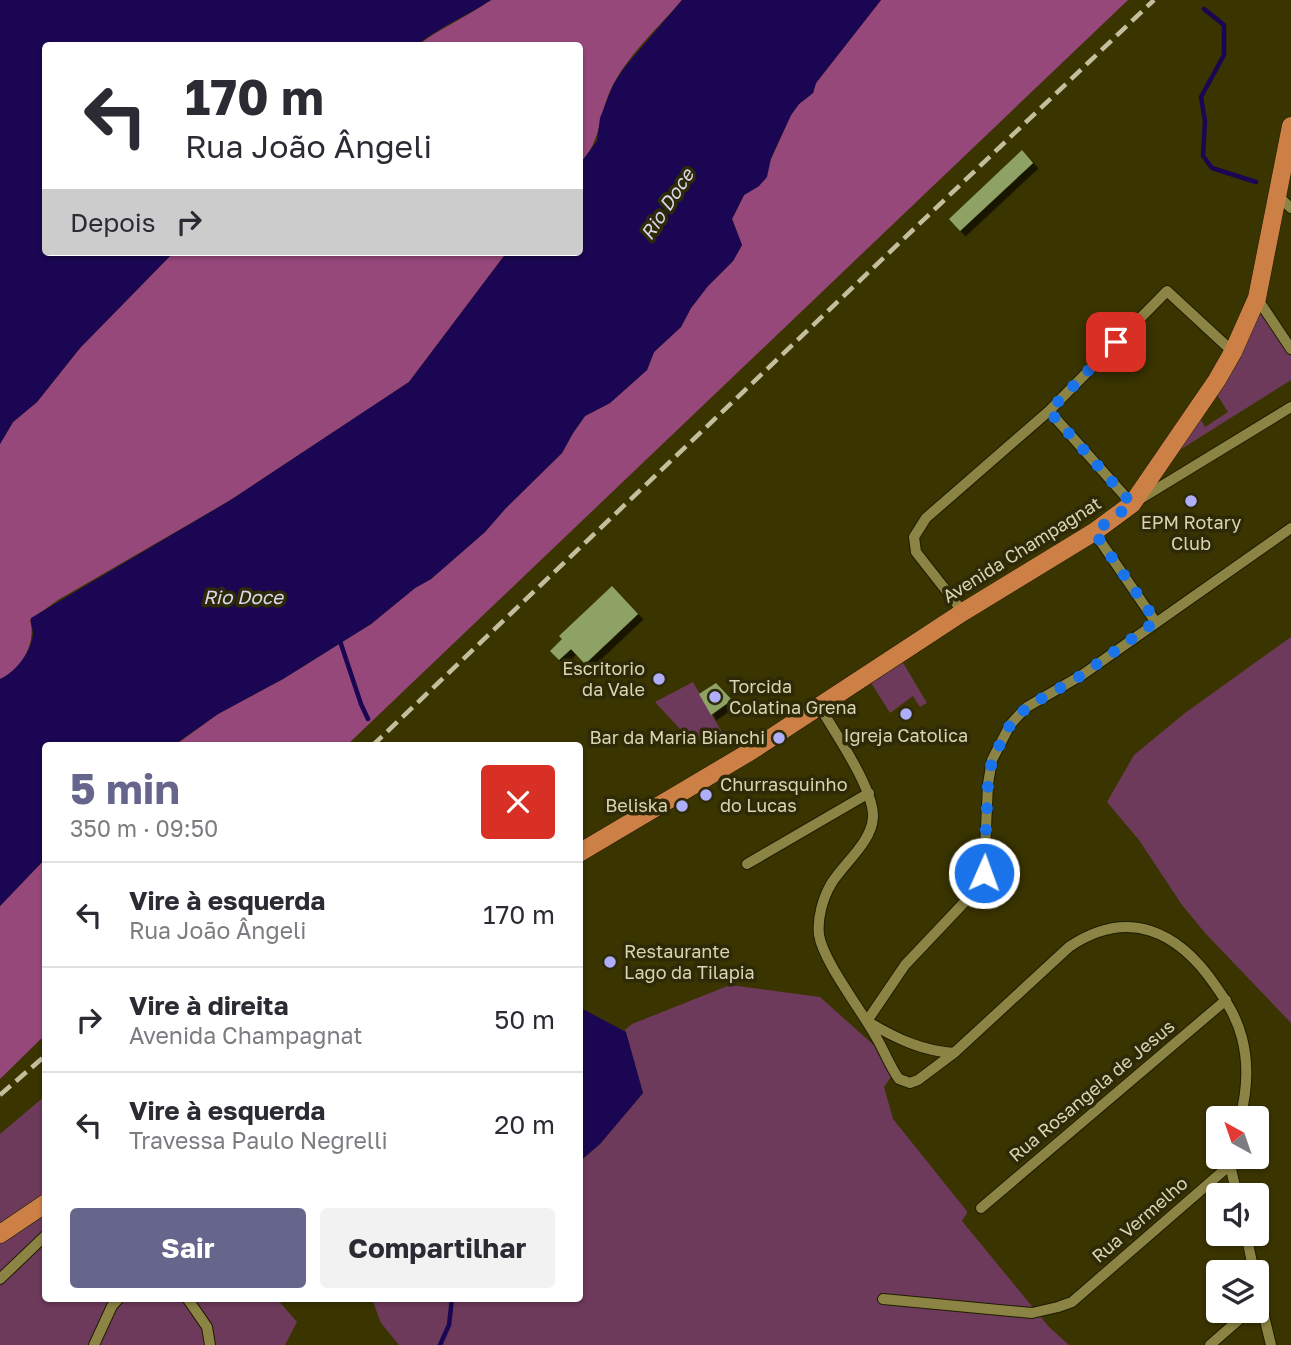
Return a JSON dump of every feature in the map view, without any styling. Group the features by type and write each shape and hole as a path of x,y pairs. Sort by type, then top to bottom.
{"main road":[{"name":"Avenida Champagnat","path":"583,851 751,751 963,612 1094,532 1132,504 1186,427 1233,352 1257,298 1284,202 1291,126"},
{"path":"0,1234 42,1206"}],"street":[{"path":"963,612 916,552 914,537 919,525 926,518 1049,411 1167,291 1233,352"},
{"path":"1257,298 1291,349"},
{"path":"1049,411 1132,504 1291,407"},
{"path":"867,1021 905,965 982,881 992,760 1010,725 1027,707 1082,675 1291,528"},
{"path":"1094,532 1156,621"},
{"path":"820,707 869,793 873,820 866,836 828,890 819,932 823,949 902,1082 918,1080 954,1052 1069,947 1086,935 1112,927 1130,926 1152,931 1176,943 1205,970 1226,1000 1237,1020 1245,1055 1246,1085 1242,1106"},
{"path":"747,864 869,793"},
{"name":"Rua Rosangela de Jesus","path":"981,1208 1226,1000"},
{"path":"867,1021 894,1037 928,1050 954,1052"},
{"name":"Rua Vermelho","path":"883,1299 1032,1313 1072,1302 1222,1169"},
{"path":"0,1279 42,1239"},
{"path":"94,1345 116,1302"},
{"path":"190,1302 207,1327 210,1345"},
{"path":"1210,1345 1235,1323"},
{"path":"1264,1323 1271,1345"}],"shaded area":[{"path":"491,0 682,0 636,52 613,85 597,136 583,160 583,42 423,42"},
{"path":"881,0 1128,0 350,742 180,742 218,714 283,679 371,624 415,588 431,579 485,532 562,453 585,416 610,403 647,370 654,352 681,327 708,286 733,261 742,245 732,219 744,195 759,186 791,115 799,104 813,93 816,83"},
{"path":"170,256 504,256 409,382 229,501 58,600 30,620 31,638 26,655 15,669 0,679 0,444 13,422 37,402 80,348"},
{"path":"1258,305 1291,356 1291,380 1167,458 1199,416 1205,427 1228,412 1216,393"},
{"path":"1291,637 1291,1023 1206,934 1182,905 1139,840 1107,802 1134,755 1185,713"},
{"path":"902,661 927,703 920,707 913,696 890,713 870,681"},
{"path":"693,682 727,741 707,746 679,728 655,702"},
{"path":"42,862 42,1038 0,1079 0,906"},
{"path":"730,985 820,997 896,1065 897,1068 884,1087 893,1119 966,1210 962,1221 1049,1327 1069,1345 399,1345 381,1323 373,1302 583,1302 583,1159 600,1144 643,1093 625,1030 632,1024"},
{"path":"42,1099 42,1302 280,1302 297,1322 285,1345 0,1345 0,1134"}],"water":[{"path":"0,0 491,0 421,42 42,42 42,256 170,256 80,348 37,402 13,422 0,444"},
{"name":"Rio Doce","path":"682,0 881,0 816,83 813,93 799,104 791,115 771,158 767,177 759,186 744,195 732,219 742,245 733,261 708,286 681,327 654,352 647,370 610,403 585,416 562,453 485,532 431,579 415,588 371,624 283,679 218,714 178,742 42,742 42,862 0,906 0,679 17,667 30,647 33,634 31,618 229,501 409,382 504,256 583,256 583,160 597,141 600,118 613,85 624,68"},
{"path":"583,1009 626,1032 643,1093 600,1144 583,1159"}],"building":[{"path":"1022,150 1033,163 960,231 949,219"},
{"path":"612,586 638,614 585,664 571,649 559,660 550,651 562,639 559,636"},
{"name":"Torcida Colatina Grena","path":"716,683 732,700 711,715 699,694"}],"waterway":[{"path":"1204,9 1224,25 1224,55 1201,97 1205,121 1203,156 1212,168 1256,182"},
{"path":"340,641 368,719"},
{"path":"440,1345 449,1325 452,1302"}],"railway":[{"path":"376,742 1154,0"},
{"path":"0,1095 42,1058"}],"place":[{"name":"EPM Rotary Club","path":"1191,501"},
{"name":"Escritorio da Vale","path":"659,679"},
{"name":"Torcida Colatina Grena","path":"715,697"},
{"name":"Igreja Catolica","path":"906,714"},
{"name":"Bar da Maria Bianchi","path":"779,738"},
{"name":"Churrasquinho do Lucas","path":"706,795"},
{"name":"Beliska","path":"682,806"},
{"name":"Restaurante Lago da Tilapia","path":"610,962"}],"route":[{"path":"984,873 988,784 992,760 1010,725 1027,707 1082,675 1156,621 1094,532 1132,504 1049,411 1116,342"}]}
